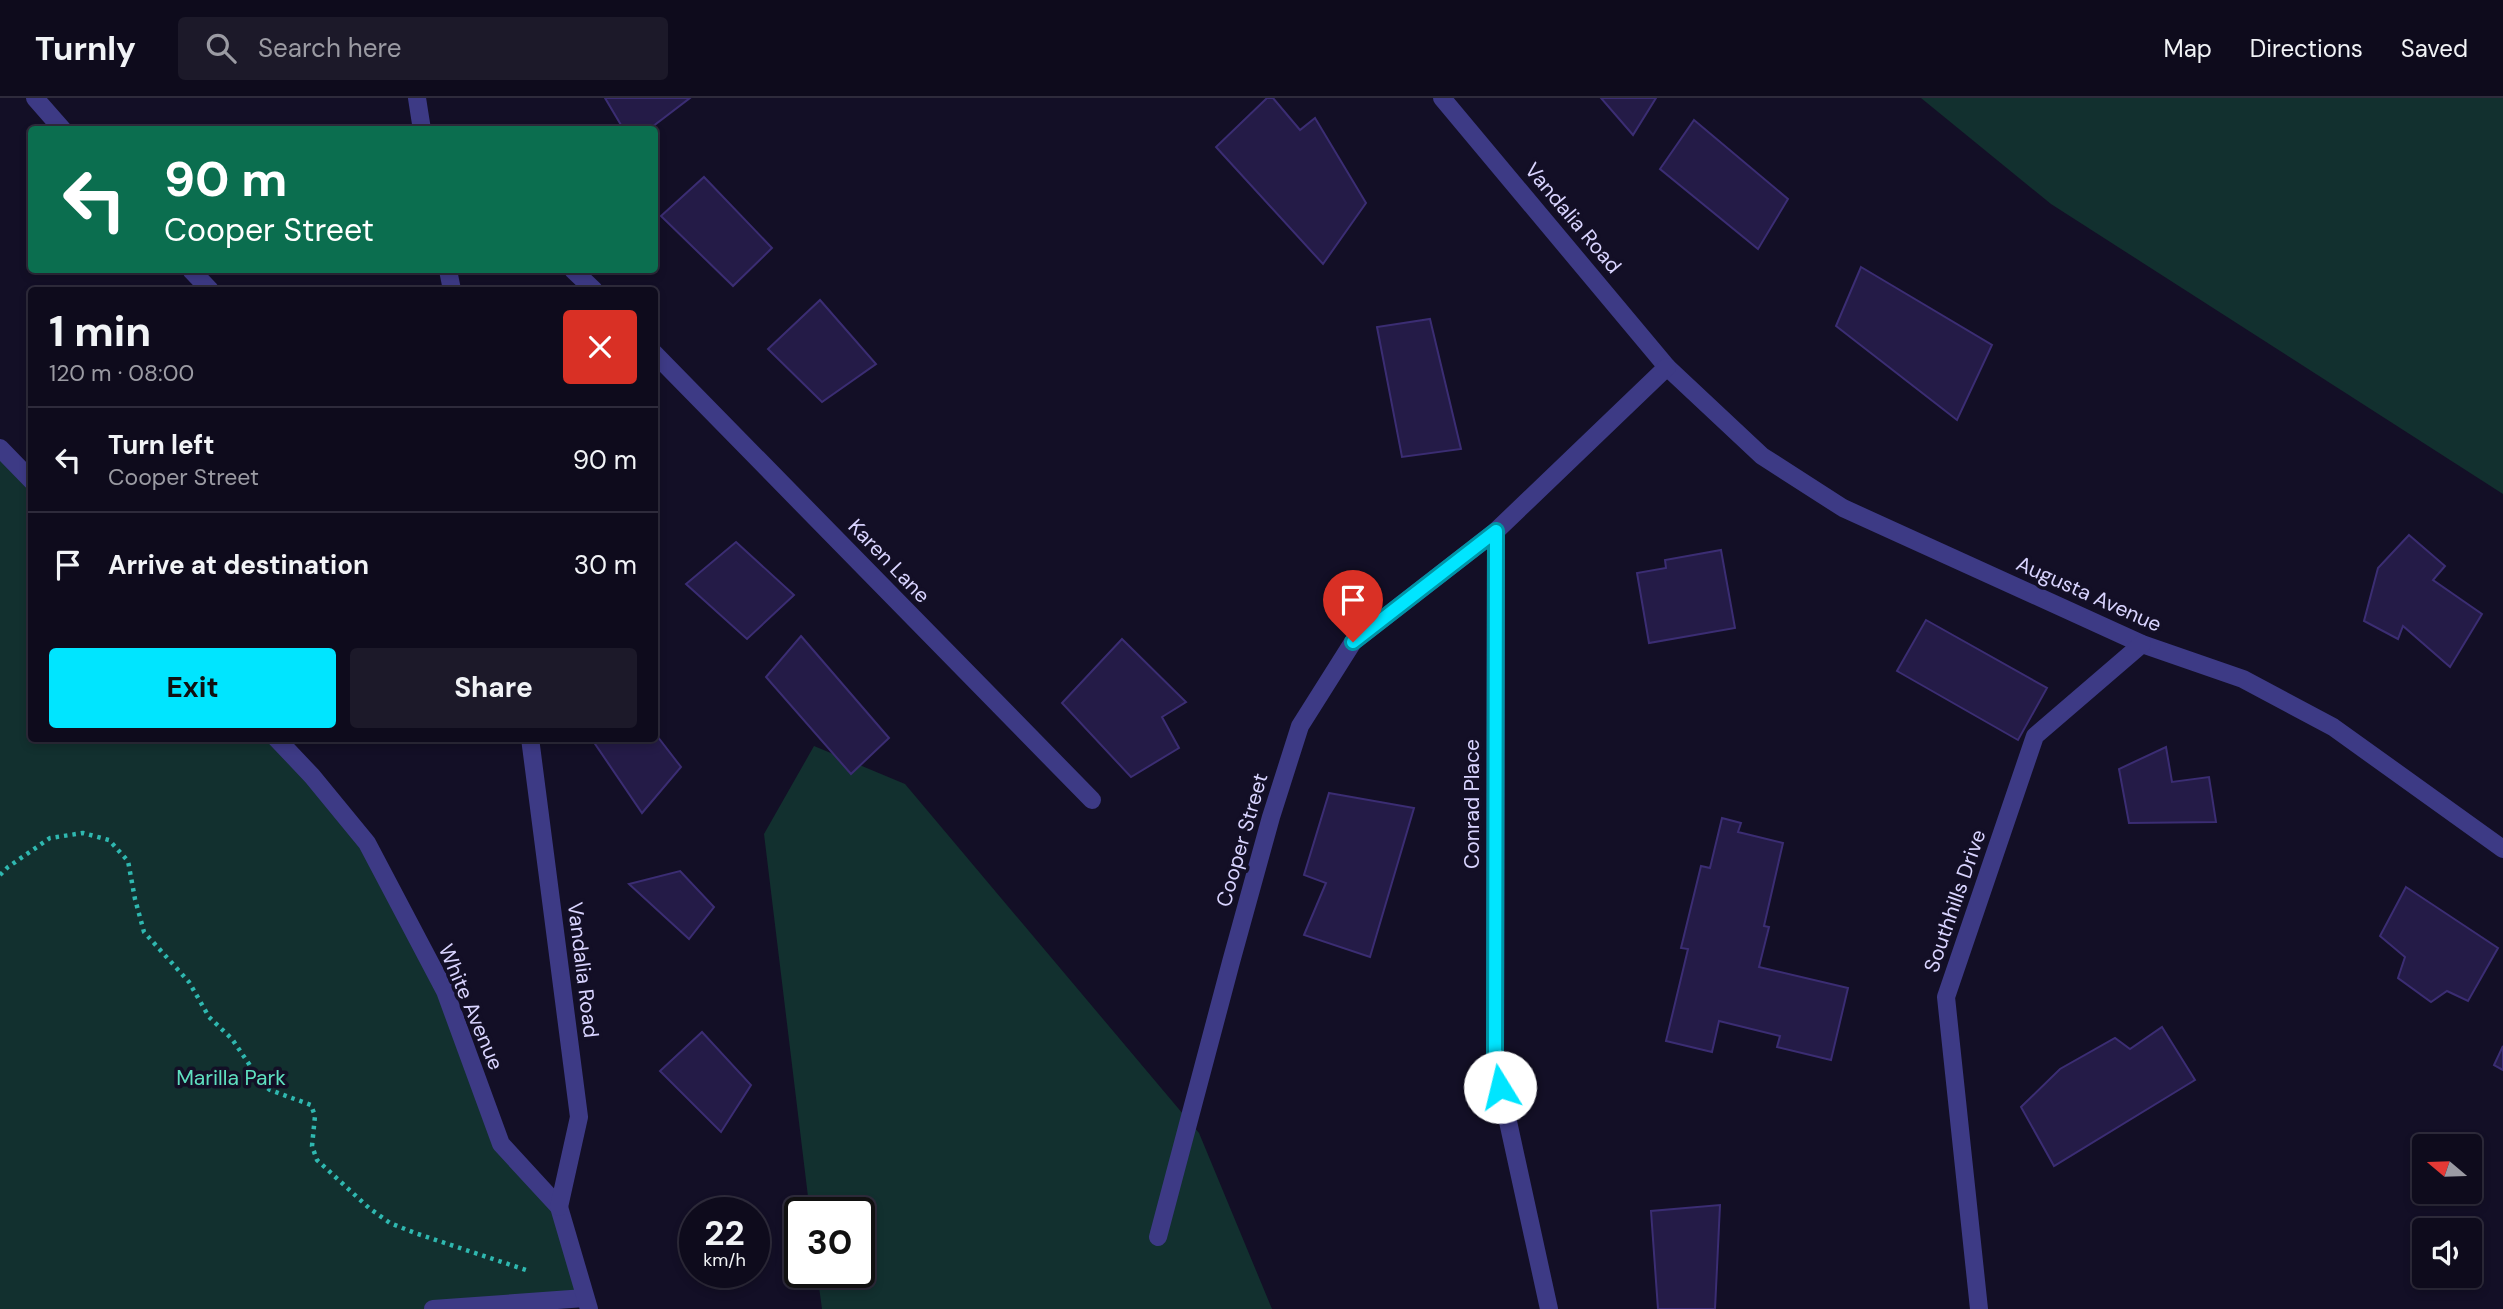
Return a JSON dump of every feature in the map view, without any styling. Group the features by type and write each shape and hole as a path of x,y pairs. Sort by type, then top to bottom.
{"street":[{"path":"35,98 60,126"},
{"name":"Vandalia Road","path":"1442,98 1667,367"},
{"path":"419,113 432,126"},
{"path":"194,273 207,287"},
{"path":"576,273 591,287"},
{"name":"Karen Lane","path":"658,357 1092,800"},
{"path":"1496,531 1667,367"},
{"name":"Augusta Avenue","path":"1667,367 1762,456 1843,508 2142,644 2243,679 2333,727 2503,849"},
{"path":"0,448 28,477"},
{"name":"Cooper Street","path":"1158,1237 1271,817 1300,726 1353,642 1496,531"},
{"name":"Conrad Place","path":"1496,531 1495,1062 1549,1309"},
{"name":"Southhills Drive","path":"1979,1309 1946,997 2035,736 2142,644"},
{"name":"White Avenue","path":"280,742 312,776 367,843 445,991 501,1144 559,1207 587,1303"},
{"name":"Vandalia Road","path":"531,742 579,1117 559,1207"},
{"path":"433,1309 587,1303"}],"path":[{"path":"0,875 50,838 83,833 109,840 128,861 144,932 189,982 209,1017 232,1039 256,1079 270,1090 311,1105 315,1116 312,1146 317,1160 369,1208 390,1223 530,1271"}],"green space":[{"path":"1921,98 2503,98 2503,494 2051,204"},
{"name":"Marilla Park","path":"0,448 28,478 28,742 279,742 367,843 445,991 501,1144 557,1204 582,1298 437,1309 0,1309"},
{"path":"814,746 905,784 1199,1133 1272,1309 822,1309 819,1288 875,1288 875,1197 808,1197 764,834"}],"building":[{"path":"605,98 690,98 653,126 622,126"},
{"path":"1267,98 1273,98 1300,130 1315,118 1366,203 1323,264 1216,147"},
{"path":"1601,98 1656,98 1633,135"},
{"path":"1694,120 1788,199 1758,249 1660,169"},
{"path":"704,177 772,248 733,286 661,216"},
{"path":"1861,267 1992,345 1957,420 1836,326"},
{"path":"820,300 876,364 822,402 768,349"},
{"path":"1430,319 1461,449 1402,457 1377,327"},
{"path":"2409,535 2445,566 2433,580 2482,614 2450,667 2403,626 2398,639 2364,621 2378,568"},
{"path":"736,542 794,595 747,639 686,584"},
{"path":"1721,550 1735,628 1649,643 1637,573 1666,568 1665,560"},
{"path":"1926,620 2047,688 2018,740 1897,671"},
{"path":"801,636 889,738 851,774 766,677"},
{"path":"1122,639 1186,702 1162,717 1179,748 1131,777 1062,703"},
{"path":"658,737 681,767 642,813 594,742 658,742"},
{"path":"2166,747 2172,782 2209,777 2216,822 2129,823 2119,769"},
{"path":"1329,793 1414,808 1370,957 1304,935 1326,883 1304,875"},
{"path":"1722,818 1741,823 1738,832 1783,843 1764,926 1769,927 1759,967 1848,988 1831,1060 1777,1047 1780,1036 1719,1021 1712,1052 1666,1041 1688,949 1681,948 1701,866 1710,868"},
{"path":"680,871 714,907 689,939 629,884"},
{"path":"2406,887 2498,948 2468,1001 2447,991 2431,1002 2398,978 2405,957 2380,936"},
{"path":"2162,1027 2195,1080 2054,1166 2021,1107 2060,1069 2115,1038 2130,1049"},
{"path":"702,1032 751,1085 721,1132 660,1071"},
{"path":"2503,1046 2503,1070 2494,1065"},
{"path":"1720,1205 1715,1309 1658,1309 1651,1211"}],"route":[{"path":"1353,642 1496,531 1495,1062 1500,1087"}]}
